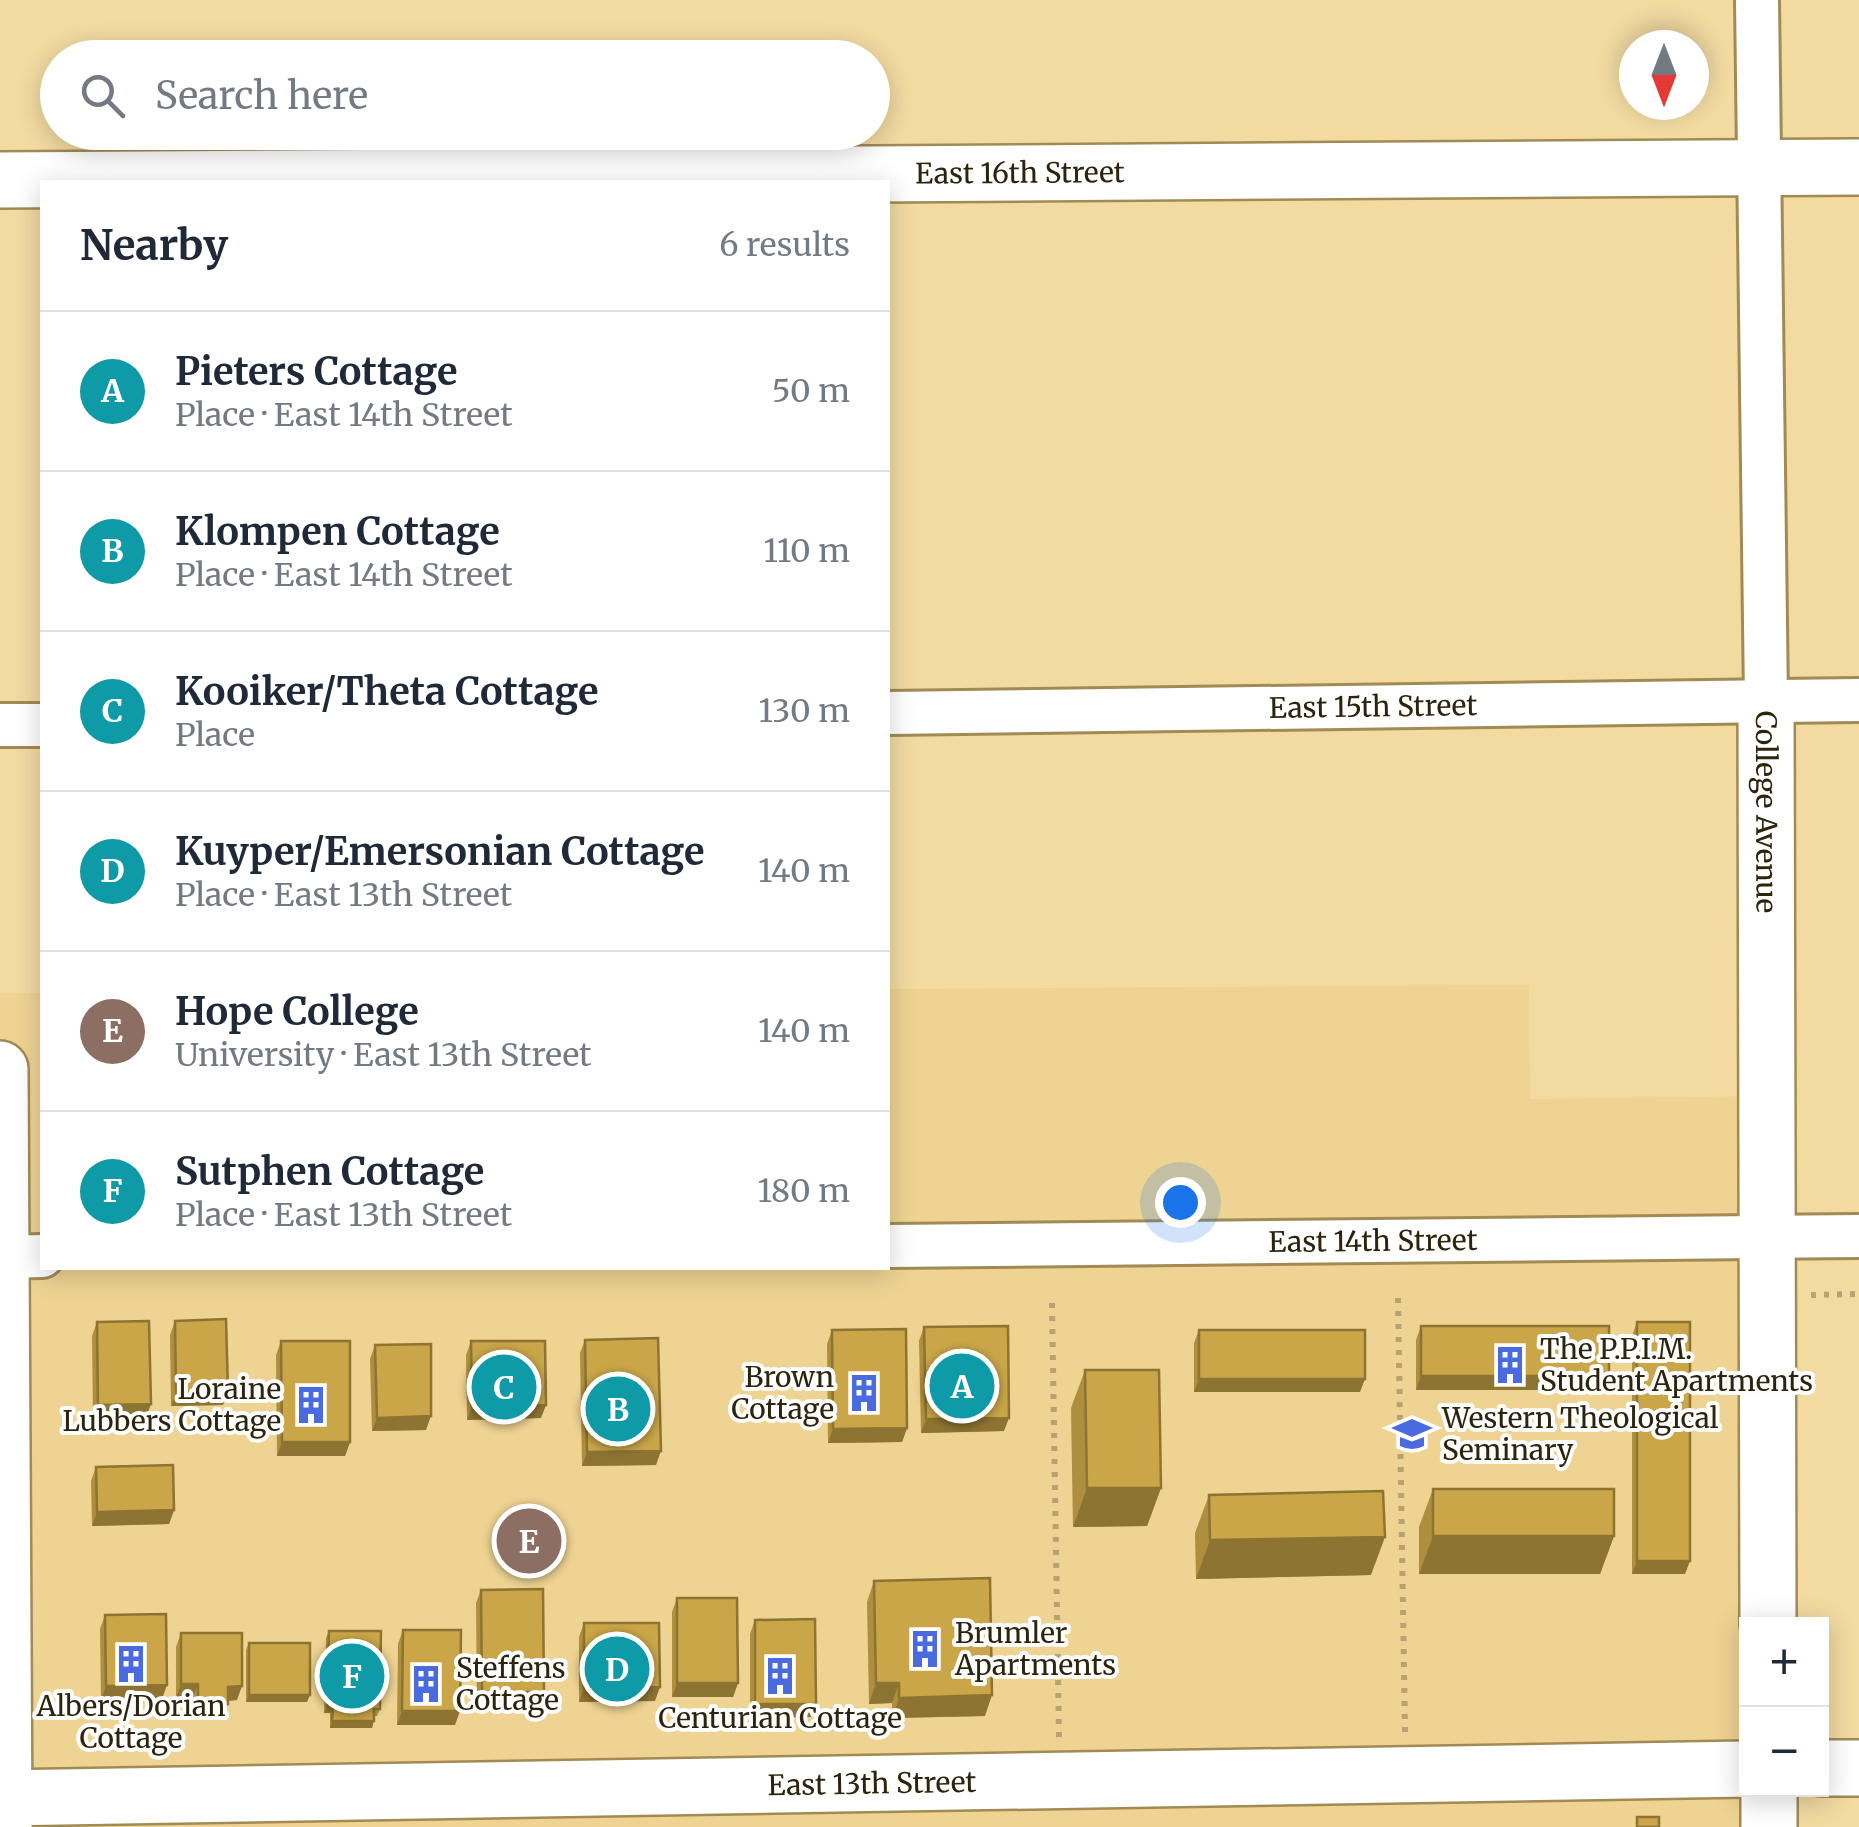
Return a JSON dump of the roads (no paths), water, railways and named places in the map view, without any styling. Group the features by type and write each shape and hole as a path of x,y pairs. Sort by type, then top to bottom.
{"street":[{"name":"College Avenue","path":"1757,0 1766,700 1768,1617"},
{"name":"East 16th Street","path":"0,180 1859,167"},
{"name":"East 15th Street","path":"890,712 1859,700"},
{"path":"0,725 40,725"},
{"path":"0,1069 15,1256 2,1808"},
{"name":"East 14th Street","path":"890,1246 1859,1236"},
{"path":"1829,1768 1859,1768"},
{"name":"East 13th Street","path":"2,1808 1739,1769"},
{"path":"1770,1797 1770,1827"}],"place":[{"name":"The P.P.I.M. Student Apartments","path":"1510,1365"},
{"name":"Pieters Cottage","path":"962,1386"},
{"name":"Kooiker/Theta Cottage","path":"504,1387"},
{"name":"Brown Cottage","path":"864,1393"},
{"name":"Loraine Lubbers Cottage","path":"311,1405"},
{"name":"Klompen Cottage","path":"618,1409"},
{"name":"Western Theological Seminary","path":"1412,1434"},
{"name":"Hope College","path":"529,1541"},
{"name":"Brumler Apartments","path":"925,1649"},
{"name":"Albers/Dorian Cottage","path":"131,1664"},
{"name":"Kuyper/Emersonian Cottage","path":"617,1669"},
{"name":"Sutphen Cottage","path":"352,1676"},
{"name":"Centurian Cottage","path":"780,1676"},
{"name":"Steffens Cottage","path":"426,1684"}]}
